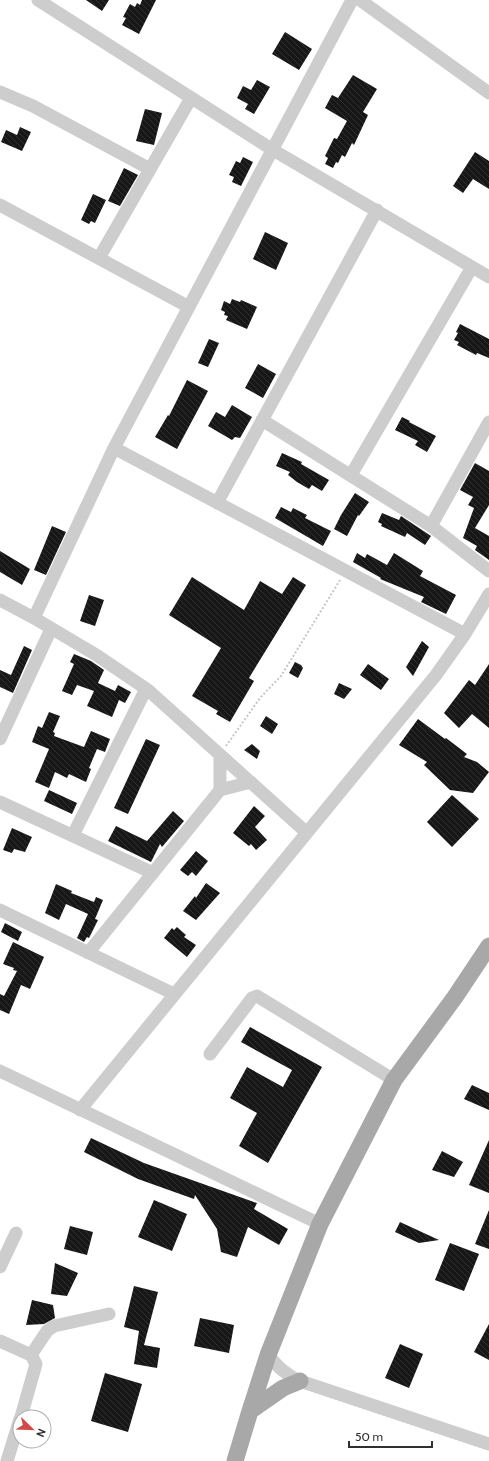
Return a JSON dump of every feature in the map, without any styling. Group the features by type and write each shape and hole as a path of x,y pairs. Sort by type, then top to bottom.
{"main road":[{"path":"235,1461 268,1355 320,1224 394,1080 455,997 489,946"},
{"path":"250,1411 283,1388 300,1381"}],"street":[{"path":"38,0 272,150 377,210 489,277"},
{"path":"34,618 114,448 352,0"},
{"path":"360,0 489,93"},
{"path":"0,92 33,106 150,169"},
{"path":"99,258 191,98"},
{"path":"0,204 189,307"},
{"path":"217,503 377,210"},
{"path":"351,475 472,267"},
{"path":"262,420 430,526 489,571"},
{"path":"430,526 489,422"},
{"path":"114,448 465,634"},
{"path":"0,600 34,618 98,656 148,690 307,832"},
{"path":"80,1110 436,675 488,600"},
{"path":"0,740 51,629"},
{"path":"73,835 146,689"},
{"path":"220,755 220,790"},
{"path":"88,953 220,790 251,782"},
{"path":"0,802 153,873"},
{"path":"0,910 174,994"},
{"path":"210,1054 252,998 257,996 394,1080"},
{"path":"0,1071 320,1224"},
{"path":"0,1268 16,1233"},
{"path":"31,1355 47,1330 54,1326 109,1314"},
{"path":"0,1341 31,1355 36,1364 23,1409"},
{"path":"268,1355 279,1368 289,1376 300,1381 489,1444"},
{"path":"7,1461 12,1444"}],"path":[{"path":"220,755 260,698 281,676 346,571"}],"building":[{"path":"86,0 109,0 102,11"},
{"path":"142,0 156,0 139,34 122,25 126,18 123,17 130,4 135,7 137,3 140,5"},
{"path":"285,32 312,49 299,70 272,54"},
{"path":"353,75 377,89 363,112 368,115 354,145 352,143 345,157 342,155 338,163 336,162 333,168 325,164 328,158 325,156 334,138 337,139 347,121 325,108 332,95 338,98"},
{"path":"257,80 270,87 254,114 245,109 248,104 237,98 243,86 251,90"},
{"path":"145,109 162,113 154,145 136,141"},
{"path":"20,127 31,132 22,151 1,142 6,130 17,135"},
{"path":"475,152 489,161 489,189 473,179 463,193 453,186"},
{"path":"243,157 253,162 241,186 232,182 234,177 229,175 236,161 240,163"},
{"path":"124,168 138,175 120,206 108,201"},
{"path":"93,194 106,200 95,223 91,221 89,224 81,220"},
{"path":"265,232 288,243 276,270 253,259"},
{"path":"232,299 240,302 241,300 257,307 247,329 226,320 228,316 224,315 225,312 221,310 224,301 230,304"},
{"path":"460,324 489,339 489,358 477,353 476,355 457,345 459,342 454,340 458,333 456,332"},
{"path":"209,339 219,343 208,367 198,363"},
{"path":"258,364 276,374 263,398 245,388"},
{"path":"187,380 208,391 177,449 155,437 168,415 169,416"},
{"path":"232,405 252,417 240,438 235,437 232,440 208,426 216,412 225,417"},
{"path":"402,417 436,436 427,452 415,445 418,441 395,430"},
{"path":"282,453 302,462 301,464 329,480 322,491 312,485 309,489 288,475 290,472 276,466"},
{"path":"475,463 489,471 489,505 475,528 489,536 489,560 475,550 477,546 463,538 474,508 468,505 473,497 460,490"},
{"path":"355,493 369,502 359,516 358,515 347,536 334,529"},
{"path":"281,507 291,512 293,508 307,515 305,518 331,531 323,546 275,518"},
{"path":"382,513 399,520 401,516 431,536 425,545 407,533 405,537 381,526 382,524 378,522"},
{"path":"52,526 66,532 46,575 34,570"},
{"path":"0,551 30,569 22,585 0,572"},
{"path":"357,553 365,558 367,554 387,565 394,553 423,571 420,576 456,595 446,614 421,602 424,597 380,579 381,578 353,562"},
{"path":"192,577 244,610 260,581 282,594 293,577 306,585 249,678 254,681 230,722 216,714 218,711 192,696 221,648 169,615"},
{"path":"89,595 104,600 95,626 80,621"},
{"path":"422,641 429,647 413,676 406,667"},
{"path":"24,646 32,650 13,693 0,687 0,670 11,675"},
{"path":"74,654 91,661 104,670 98,683 115,691 118,685 131,692 125,703 119,700 112,717 87,706 94,691 77,685 72,695 62,691 74,664 70,662"},
{"path":"295,662 303,668 298,678 289,673"},
{"path":"368,664 389,679 381,690 360,675"},
{"path":"489,664 489,728 472,714 459,728 444,713 469,680 475,685"},
{"path":"339,683 352,689 344,699 334,694"},
{"path":"49,712 60,716 53,732 55,733 54,736 84,747 91,731 110,739 105,752 97,749 89,768 91,769 86,782 69,774 67,778 55,772 49,788 35,782 49,749 32,742 38,726 42,728"},
{"path":"266,716 278,724 272,734 260,726"},
{"path":"418,719 467,754 464,757 477,762 489,772 473,793 450,790 424,765 427,762 399,745"},
{"path":"146,739 160,745 128,814 114,808"},
{"path":"252,744 260,751 257,759 244,750"},
{"path":"49,790 77,803 72,814 44,801"},
{"path":"452,795 479,819 452,847 427,822"},
{"path":"254,806 265,816 255,827 267,840 256,850 251,844 249,846 233,833"},
{"path":"173,811 184,821 162,847 160,844 151,862 108,841 116,826 147,841"},
{"path":"12,828 32,837 25,852 14,849 12,853 3,850"},
{"path":"196,851 208,861 196,876 192,872 188,876 180,870"},
{"path":"206,883 220,893 196,920 183,911 195,896 196,898"},
{"path":"56,884 72,891 71,893 94,902 96,897 103,900 95,919 98,920 89,938 87,937 84,942 77,938 88,914 66,904 59,920 45,913"},
{"path":"5,923 22,932 18,941 1,932"},
{"path":"177,927 186,935 184,937 196,945 187,957 164,938 172,928 174,930"},
{"path":"13,942 44,957 30,989 21,985 9,1014 0,1010 0,994 4,996 17,971 13,970 14,968 3,964"},
{"path":"250,1027 322,1067 268,1163 239,1146 257,1113 230,1098 247,1067 283,1087 292,1070 241,1042"},
{"path":"472,1085 489,1093 489,1110 464,1099"},
{"path":"91,1138 144,1163 257,1203 254,1209 288,1229 279,1245 248,1227 237,1257 221,1252 217,1229 195,1195 194,1199 138,1179 84,1152"},
{"path":"489,1140 489,1193 469,1185"},
{"path":"442,1151 463,1162 454,1177 432,1170"},
{"path":"154,1200 187,1214 172,1251 138,1237"},
{"path":"489,1210 489,1249 475,1244"},
{"path":"400,1222 439,1240 419,1243 395,1232"},
{"path":"70,1226 93,1232 87,1255 64,1249"},
{"path":"450,1243 479,1254 464,1291 435,1280"},
{"path":"55,1263 78,1273 67,1296 51,1294"},
{"path":"134,1286 158,1292 144,1345 160,1348 157,1368 134,1364 139,1331 124,1327"},
{"path":"32,1300 53,1305 55,1318 44,1324 26,1325"},
{"path":"200,1318 234,1325 229,1353 194,1346"},
{"path":"489,1324 489,1360 474,1352"},
{"path":"400,1344 423,1354 409,1388 385,1378"},
{"path":"105,1373 142,1384 128,1432 91,1421"}]}
